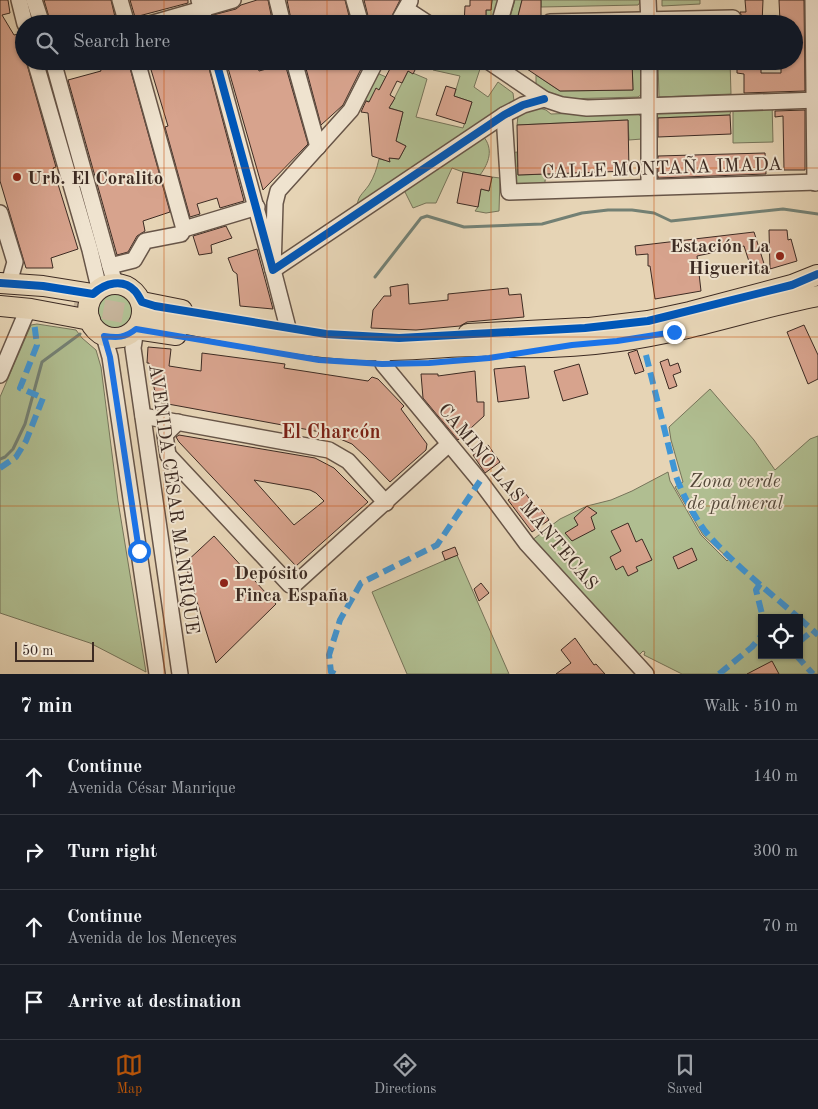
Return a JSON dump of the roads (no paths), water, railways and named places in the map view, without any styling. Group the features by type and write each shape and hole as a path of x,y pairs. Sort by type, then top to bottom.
{"main road":[{"path":"480,346 517,337 648,321 818,280"},
{"path":"3,288 105,283 123,284 135,291 142,302 143,310 141,322 136,329 119,338 104,336 95,329 88,313 89,302 105,283"},
{"path":"3,288 19,298 74,304"},
{"path":"158,320 342,349 404,351 480,346 572,345 617,341 674,332 818,296"},
{"path":"142,302 326,334 399,338 586,328"},
{"path":"0,306 31,309 90,320"},
{"path":"136,329 319,360 382,364 429,363 489,358 572,345"}],"street":[{"path":"19,0 23,15"},
{"path":"34,0 39,15"},
{"path":"120,0 124,15"},
{"path":"186,15 233,0"},
{"path":"277,0 281,15"},
{"path":"354,0 358,15"},
{"path":"502,15 506,0"},
{"path":"648,0 649,15"},
{"path":"813,0 816,183"},
{"path":"402,15 408,4 420,15"},
{"path":"38,70 90,250 105,283"},
{"path":"55,70 105,283"},
{"path":"140,70 184,229"},
{"path":"219,70 257,207 288,328"},
{"path":"297,70 318,147"},
{"path":"273,270 275,203 278,191 351,110 370,70"},
{"path":"501,70 544,99 562,105 587,108 816,100"},
{"path":"649,70 650,187"},
{"path":"273,270 504,115 524,105 544,99"},
{"name":"CALLE MONTAÑA IMADA","path":"504,115 509,192 816,183"},
{"path":"105,283 134,260 145,242 181,234 184,229 257,207"},
{"path":"0,213 15,262 3,288"},
{"path":"0,375 25,316 31,309"},
{"name":"AVENIDA CÉSAR MANRIQUE","path":"136,329 133,348 180,674"},
{"path":"104,336 110,357 157,674"},
{"name":"CAMINO LAS MANTECAS","path":"382,364 480,481 527,544 646,674"},
{"path":"143,416 329,450 348,461 386,503"},
{"path":"178,422 166,435 168,454 290,585 296,584 450,444"},
{"path":"148,456 168,454"},
{"path":"141,563 163,559"}],"waterway":[{"path":"375,277 421,218 427,216 464,227 542,224 582,213 608,210 632,210 654,213 671,221 783,209 818,214"},
{"path":"0,459 13,449 25,424 42,362 80,334"}],"tunnel":[{"path":"74,304 158,319"}],"place":[{"name":"Urb. El Coralito","path":"17,177"},
{"name":"Estación La Higuerita","path":"780,256"},
{"name":"Depósito Finca España","path":"224,583"}],"district":[{"name":"El Charcón","path":"331,431"}],"park label":[{"name":"Zona verde de palmeral","path":"735,491"}]}
